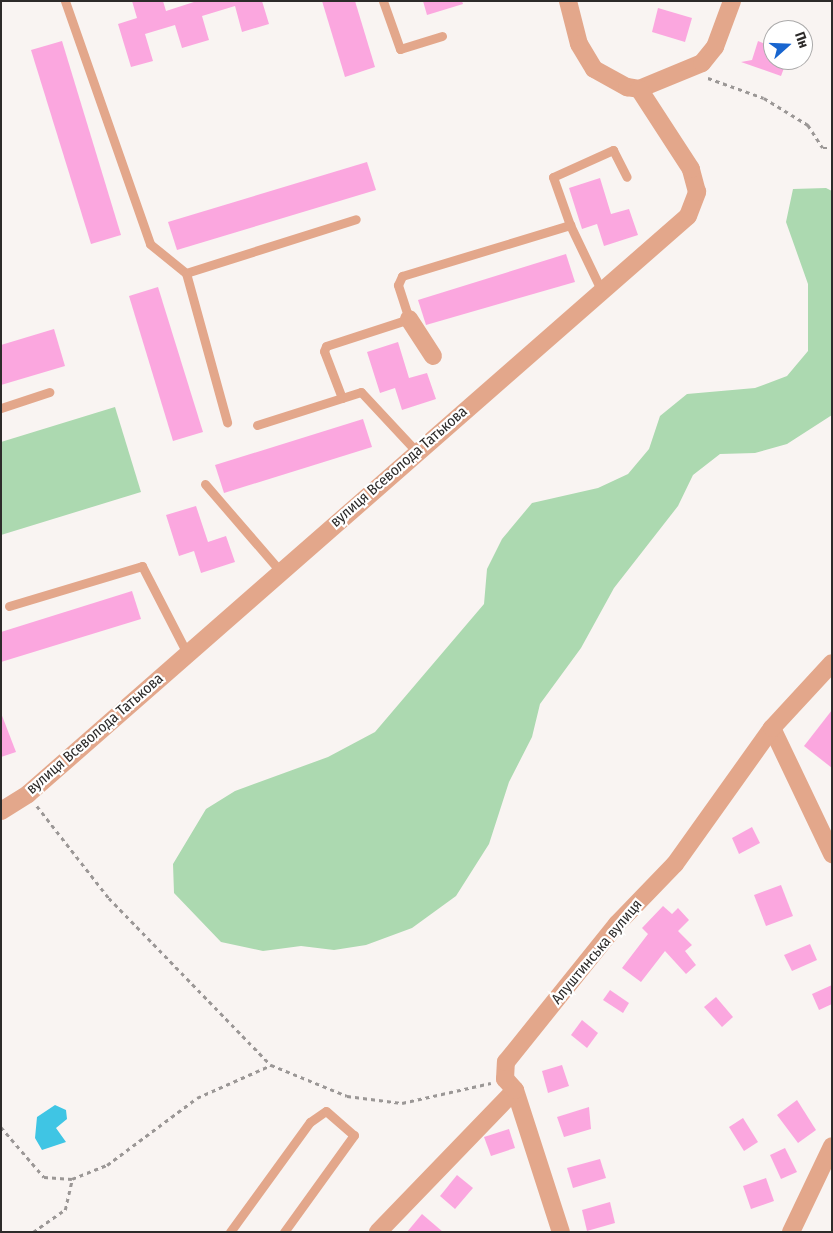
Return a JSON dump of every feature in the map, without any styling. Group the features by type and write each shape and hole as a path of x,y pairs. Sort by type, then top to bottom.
{"street":[{"path":"568,1 579,44 594,69 627,87 639,89 679,76 702,63 715,47 732,1"},
{"name":"вулиця Всеволода Татькова","path":"1,811 28,794 416,451 603,294 688,216 696,192 691,169 639,89"},
{"path":"409,319 433,356"},
{"name":"Алуштинська вулиця","path":"378,1232 510,1085 506,1062 617,924 674,864 772,728 832,664"},
{"path":"772,728 832,854"},
{"path":"510,1085 561,1232"},
{"path":"791,1232 832,1146"}],"lane":[{"path":"65,1 150,244 186,273 227,422"},
{"path":"383,1 400,49 442,36"},
{"path":"603,294 570,225 553,177 613,150 628,177"},
{"path":"186,273 356,218"},
{"path":"342,398 324,351 326,346 409,319 398,285 402,276 570,225"},
{"path":"1,408 49,392"},
{"path":"257,425 361,392 416,451"},
{"path":"205,484 280,571"},
{"path":"9,606 142,566 188,653"},
{"path":"230,1232 310,1122 326,1111 354,1135 284,1232"}],"path":[{"path":"679,76 702,76 764,98 808,125 823,148 832,148"},
{"path":"28,794 109,898 272,1065 347,1096 402,1103 510,1085"},
{"path":"1,1127 44,1177 72,1179 108,1165 197,1098 272,1065"},
{"path":"33,1232 65,1210 72,1179"}],"green space":[{"path":"826,188 832,191 832,415 787,444 755,453 720,454 693,475 678,506 614,588 581,648 540,704 532,737 509,782 489,844 456,896 412,928 366,945 334,950 301,946 263,951 221,942 174,893 173,864 206,809 235,791 328,757 375,732 484,604 487,569 502,539 532,503 598,488 628,474 649,449 660,416 687,394 755,388 787,376 808,351 808,284 786,222 793,189"},
{"path":"115,407 141,492 1,535 1,442"}],"water":[{"path":"55,1105 66,1110 67,1119 56,1128 66,1142 42,1150 35,1138 37,1117"}],"building":[{"path":"132,1 163,1 166,11 197,1 262,1 269,24 242,32 235,6 202,16 209,40 182,48 175,25 145,34 153,61 131,67 118,24 137,18"},
{"path":"322,1 355,1 375,67 345,77"},
{"path":"423,1 462,1 463,4 427,15"},
{"path":"658,8 692,18 685,42 652,32"},
{"path":"62,41 121,235 91,244 31,50"},
{"path":"758,41 763,43 763,70 741,62 752,60"},
{"path":"764,70 783,70 781,76"},
{"path":"367,162 376,190 177,250 168,222"},
{"path":"600,178 611,214 629,209 638,235 604,246 597,224 582,229 569,188"},
{"path":"566,254 575,282 426,325 418,300"},
{"path":"158,287 203,432 173,441 129,296"},
{"path":"54,329 65,366 1,385 1,345"},
{"path":"398,342 409,378 427,373 436,399 402,410 395,388 380,393 367,352"},
{"path":"363,419 372,447 224,493 215,465"},
{"path":"196,506 208,542 226,536 235,562 201,573 194,551 179,556 166,515"},
{"path":"132,591 141,619 1,662 1,632"},
{"path":"832,710 832,768 804,746"},
{"path":"1,713 16,752 1,757"},
{"path":"752,827 760,843 739,854 732,838"},
{"path":"781,885 793,916 766,926 754,895"},
{"path":"663,906 672,914 678,908 689,920 678,931 692,945 685,951 696,965 686,974 665,951 641,982 622,968 648,934 642,928"},
{"path":"810,944 817,960 792,971 784,955"},
{"path":"832,985 832,1004 819,1010 812,994"},
{"path":"610,990 629,1003 623,1013 603,1000"},
{"path":"716,997 733,1017 722,1027 704,1007"},
{"path":"582,1020 598,1033 587,1048 571,1035"},
{"path":"562,1065 569,1086 548,1093 542,1071"},
{"path":"797,1100 816,1130 798,1143 777,1115"},
{"path":"589,1107 591,1129 564,1137 557,1117"},
{"path":"743,1118 758,1142 744,1151 729,1127"},
{"path":"509,1129 515,1148 491,1156 484,1137"},
{"path":"785,1148 797,1172 781,1179 770,1155"},
{"path":"600,1159 606,1178 573,1188 567,1168"},
{"path":"457,1175 473,1188 455,1209 440,1196"},
{"path":"766,1178 774,1201 751,1209 743,1186"},
{"path":"610,1202 615,1223 587,1231 582,1210"},
{"path":"422,1214 443,1232 407,1232"}]}
